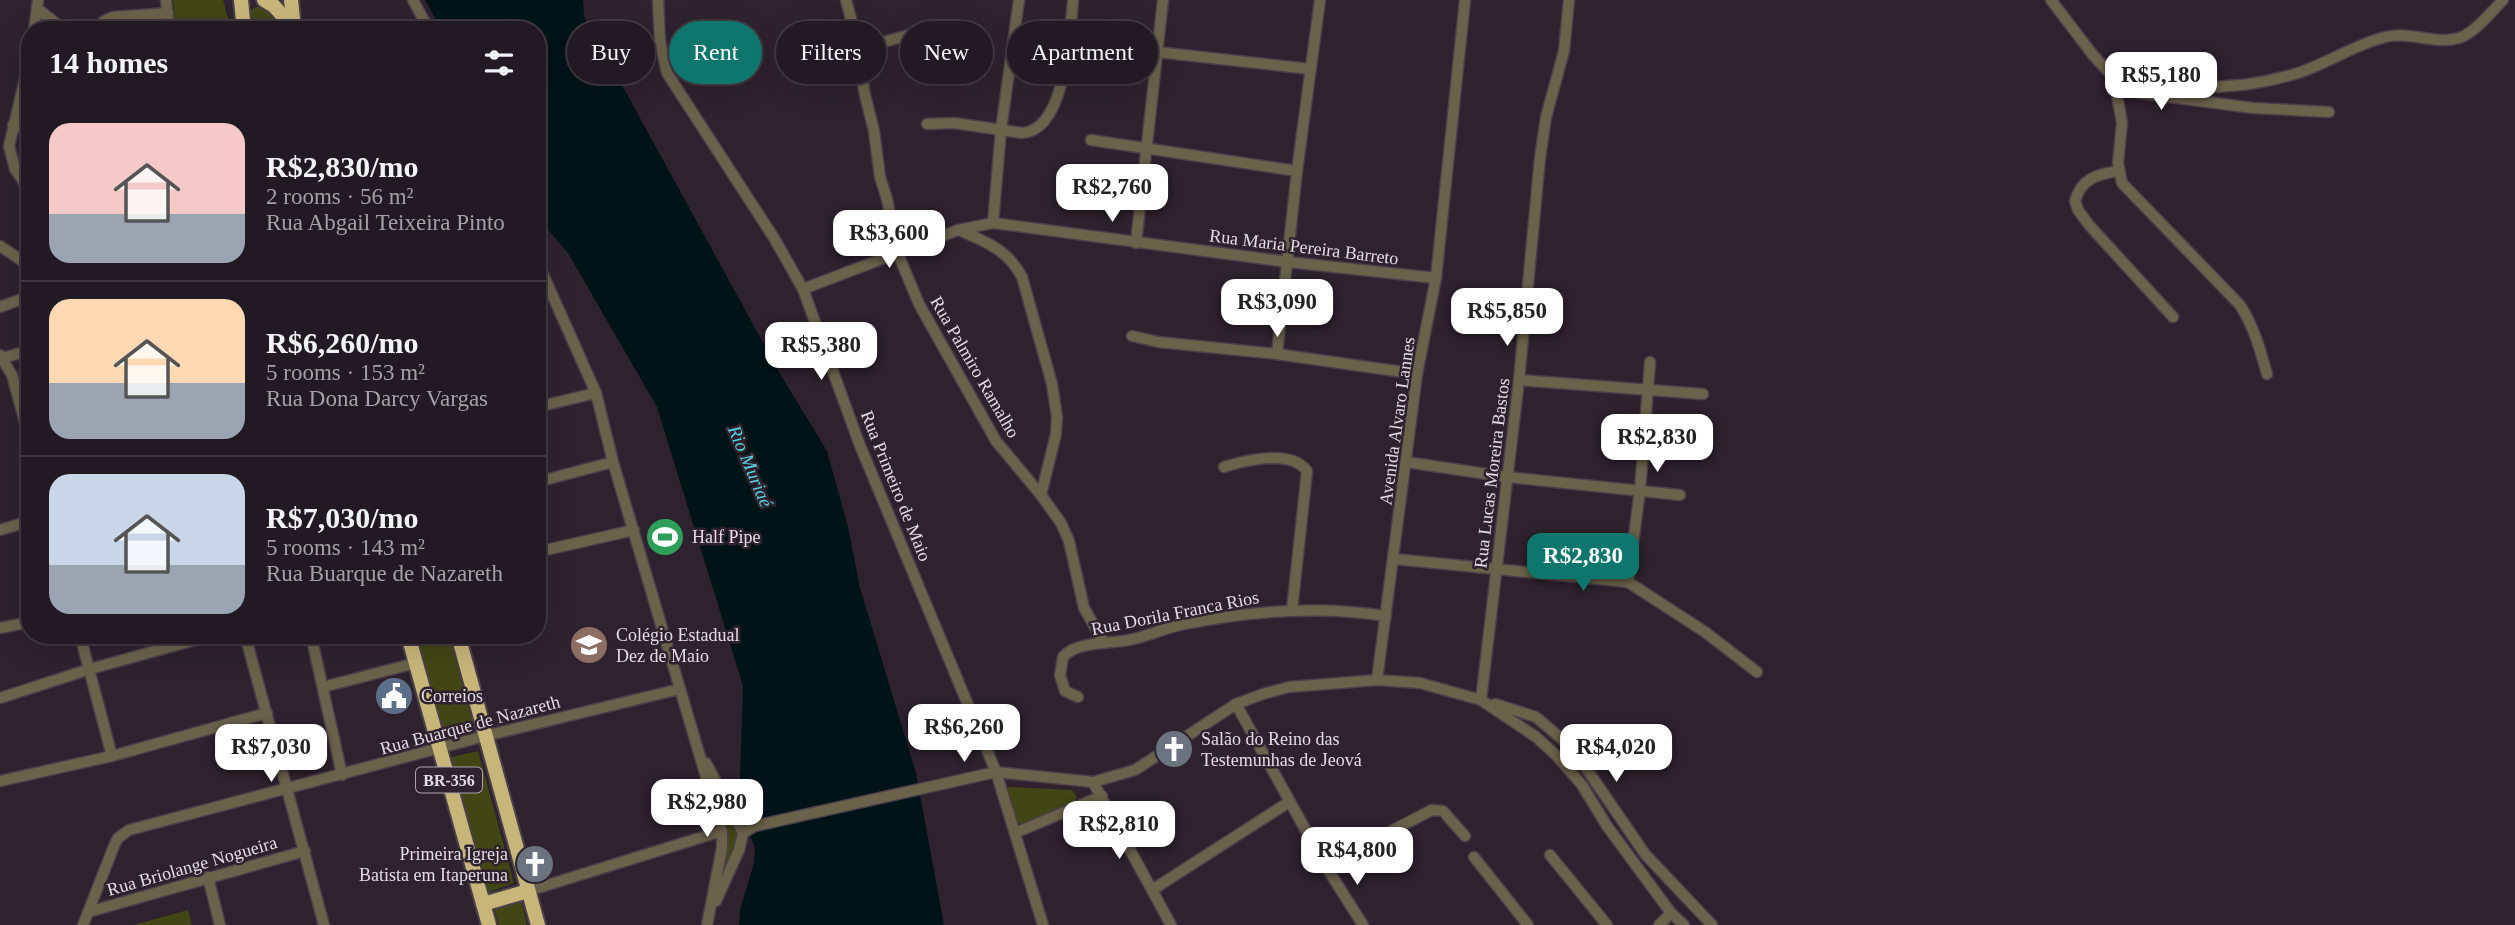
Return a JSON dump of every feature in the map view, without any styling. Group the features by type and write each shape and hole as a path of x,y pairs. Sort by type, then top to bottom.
{"highway":[{"path":"241,0 243,21"},
{"path":"244,21 248,5 254,0"},
{"path":"264,0 274,6 287,21"},
{"path":"277,0 289,21"},
{"path":"291,0 293,21"},
{"name":"BR-356","path":"411,644 489,925"},
{"name":"BR-356","path":"460,644 538,925"},
{"path":"483,904 528,891"}],"street":[{"path":"166,0 168,21"},
{"path":"413,0 424,21"},
{"name":"Rua Primeiro de Maio","path":"658,0 660,41 667,73 774,238 803,289 859,443 996,772 1044,925"},
{"name":"Rua Palmiro Ramalho","path":"845,0 851,21"},
{"path":"993,222 1001,130 1018,0"},
{"path":"927,124 954,123 1028,133 1040,125 1062,85 1066,71 1073,0"},
{"path":"1158,43 1163,0"},
{"path":"1277,354 1297,171 1320,0"},
{"name":"Avenida Alvaro Lannes","path":"1377,680 1417,374 1436,278 1465,0"},
{"name":"Rua Lucas Moreira Bastos","path":"1481,700 1519,380 1540,158 1546,117 1564,51 1569,0"},
{"path":"2051,0 2092,55 2114,78 2139,93 2253,108 2329,112"},
{"path":"2159,96 2185,90 2249,84 2296,74 2336,55 2389,36 2401,34 2460,38 2475,28 2503,0"},
{"path":"38,4 55,21"},
{"path":"104,21 113,17 168,13"},
{"path":"1158,52 1310,69"},
{"path":"2114,78 2122,122 2119,171 2122,183 2240,305 2259,344 2267,374"},
{"name":"Rua Palmiro Ramalho","path":"863,84 874,131 880,177 898,254 919,304 990,430 1061,523 1069,541 1084,608 1104,643"},
{"path":"1136,243 1153,84"},
{"path":"21,93 9,146 11,159 21,176"},
{"path":"13,125 21,127"},
{"path":"1091,139 1297,171"},
{"path":"2119,171 2097,176 2083,183 2075,201 2078,210 2173,317"},
{"name":"Rua Maria Pereira Barreto","path":"803,289 958,230 993,222 1136,243 1436,278"},
{"path":"958,230 1006,254 1022,277 1032,306 1057,416 1056,434 1041,495"},
{"path":"0,246 21,260"},
{"path":"546,281 596,393 613,462 722,831 722,848 707,925"},
{"path":"0,307 21,299"},
{"path":"1132,336 1157,342 1277,354 1417,374"},
{"path":"21,352 1,357 12,375 21,408"},
{"path":"1628,582 1640,491 1650,362"},
{"path":"0,378 12,375"},
{"path":"1519,380 1703,394"},
{"path":"546,405 596,393"},
{"path":"1224,467 1250,459 1270,458 1297,462 1307,471 1292,610"},
{"path":"546,480 613,462"},
{"path":"1405,462 1507,477 1680,495"},
{"path":"0,530 21,524"},
{"path":"546,550 634,530"},
{"path":"1394,559 1628,582 1705,632 1757,672"},
{"name":"Rua Dorila Franca Rios","path":"1078,697 1065,691 1061,683 1060,666 1063,657 1075,648 1129,640 1167,628 1207,620 1292,610 1331,609 1386,616"},
{"path":"0,628 21,624"},
{"path":"83,644 112,756"},
{"path":"0,698 180,644"},
{"path":"248,644 289,788 324,925"},
{"path":"313,644 342,775"},
{"path":"323,687 416,663"},
{"path":"743,833 755,826 996,772 1093,782 1135,770 1236,704 1289,687 1377,680 1420,683 1536,717 1557,734 1586,768 1644,854 1712,925"},
{"name":"Rua Buarque de Nazareth","path":"88,912 118,838 129,830 485,736 680,689"},
{"path":"1481,700 1536,737 1569,768 1671,913 1684,925"},
{"path":"1236,704 1325,865 1363,925"},
{"path":"0,781 112,756 267,713"},
{"path":"700,754 716,779 743,833 743,842 709,914"},
{"path":"1093,782 1171,925"},
{"path":"1015,833 1102,796"},
{"path":"1152,890 1289,802"},
{"path":"1325,865 1432,810 1443,811 1465,836"},
{"path":"528,891 722,831"},
{"name":"Rua Briolange Nogueira","path":"88,912 305,851"},
{"path":"1550,855 1607,925"},
{"path":"1474,857 1528,925"},
{"path":"208,877 220,925"},
{"path":"83,925 88,912"},
{"path":"1659,925 1671,913"}],"green space":[{"path":"173,0 223,0 229,21 174,21"},
{"path":"265,7 275,21 248,21 252,9"},
{"path":"419,644 451,644 474,728 444,736"},
{"path":"478,751 514,883 486,893 448,758"},
{"path":"714,786 737,835 737,841 718,885 727,851 728,835"},
{"path":"1009,787 1072,790 1077,797 1072,805 1021,824 1016,822 1005,795"},
{"path":"521,899 527,925 499,925 494,908"},
{"path":"188,910 192,925 133,925"}],"water":[{"name":"Rio Muriaé","path":"425,0 583,0 587,21 567,21 567,84 621,84 782,377 827,451 848,527 860,588 916,773 944,925 739,925 755,848 739,808 743,686 657,407 568,253 546,227 546,21 437,21"}],"place":[{"name":"Half Pipe","path":"665,537"},
{"name":"Colégio Estadual Dez de Maio","path":"589,645"},
{"name":"Correios","path":"394,696"},
{"name":"Salão do Reino das Testemunhas de Jeová","path":"1174,749"},
{"name":"Primeira Igreja Batista em Itaperuna","path":"535,864"}]}
